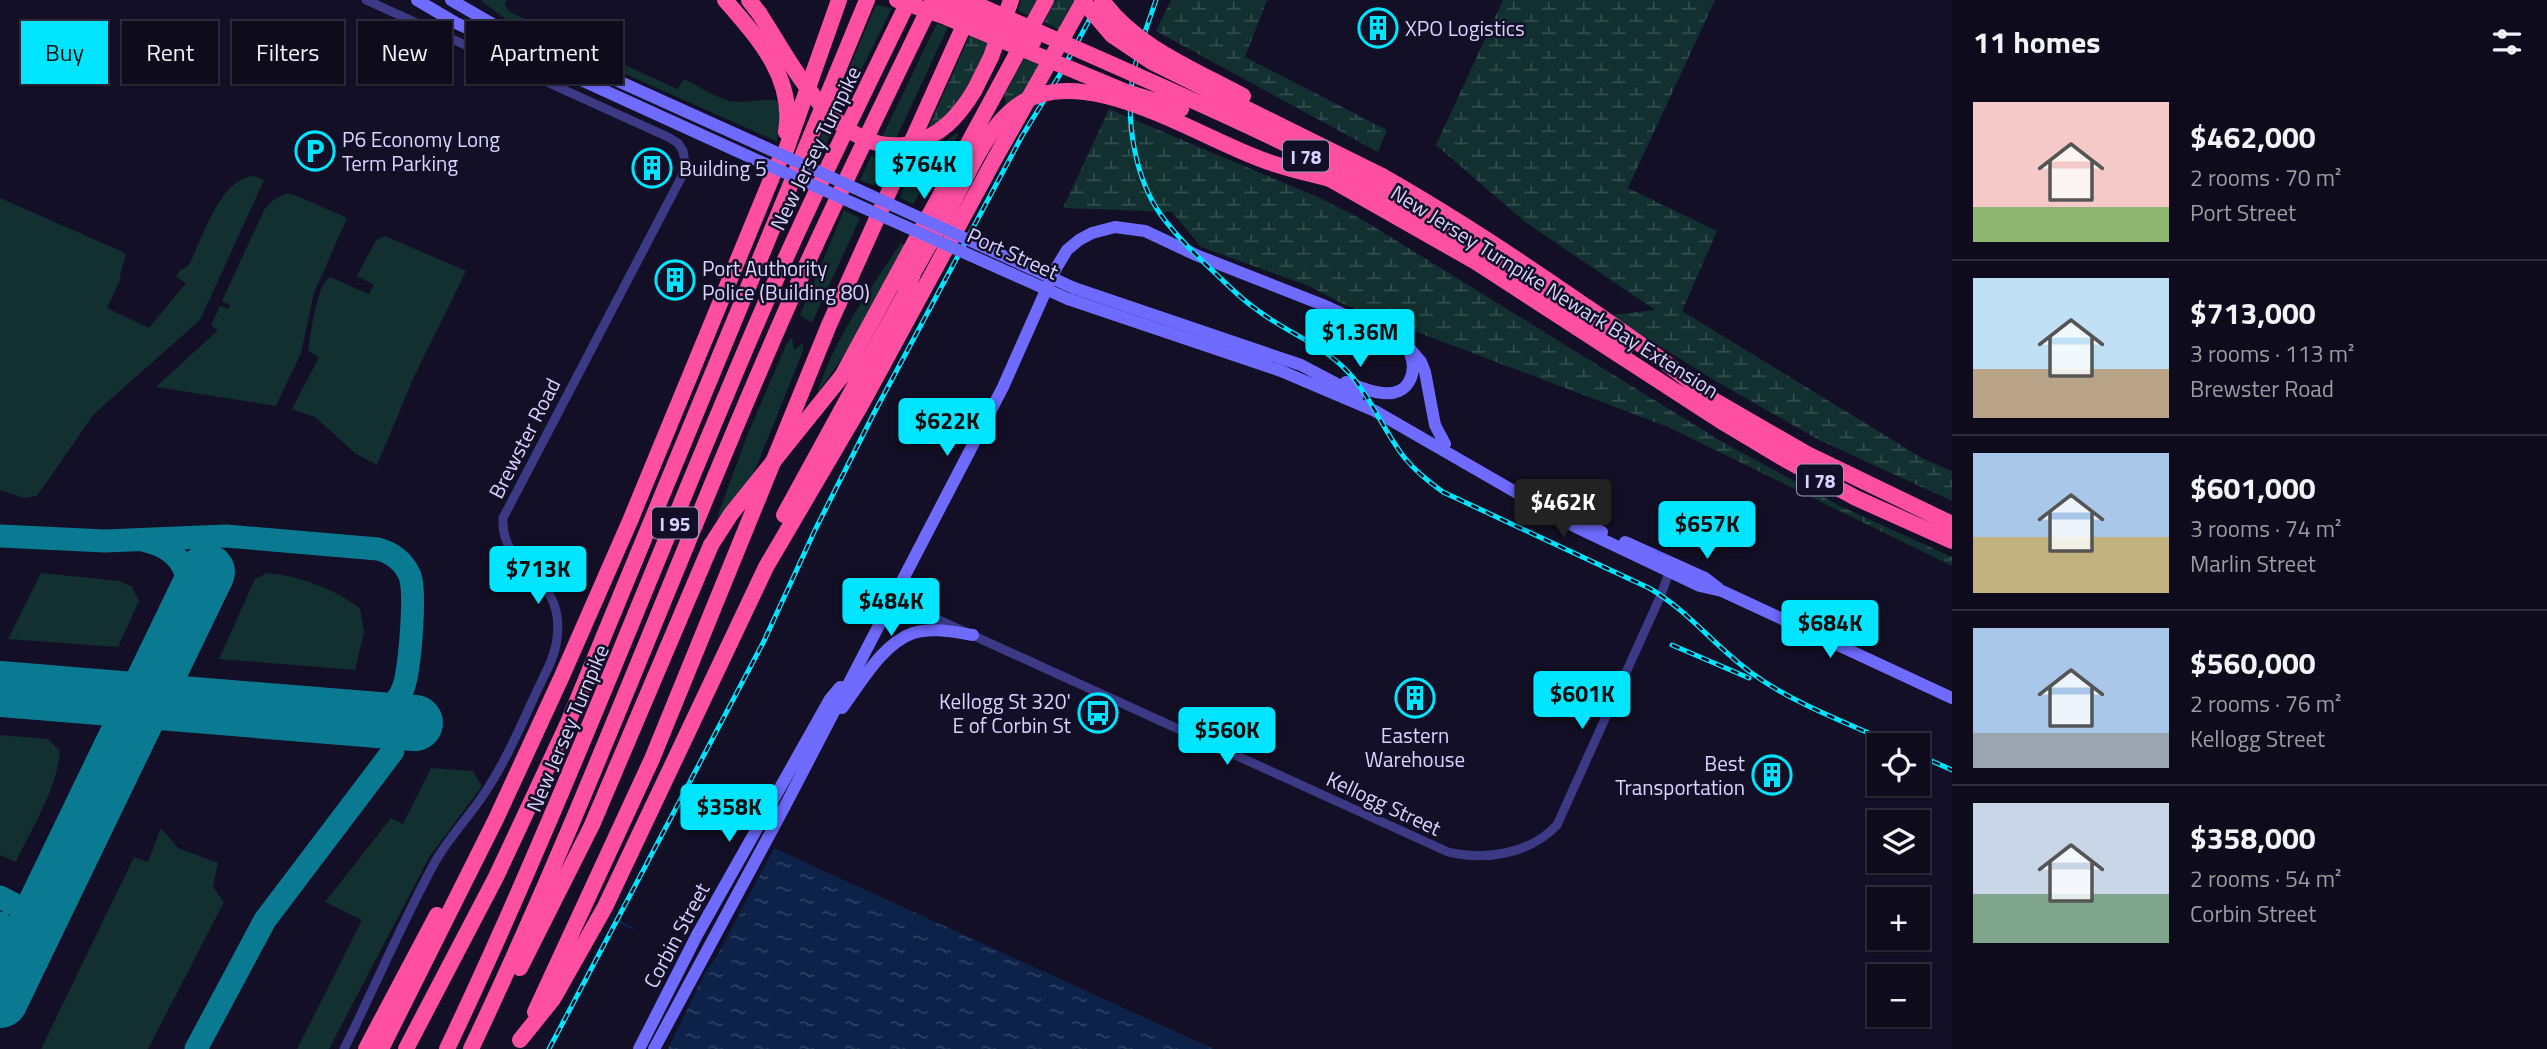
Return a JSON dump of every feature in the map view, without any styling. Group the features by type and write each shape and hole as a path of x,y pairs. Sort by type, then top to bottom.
{"highway":[{"path":"382,1049 496,819 618,547 769,163 787,125 785,87 762,45 725,0"},
{"path":"769,163 793,132 839,0"},
{"name":"New Jersey Turnpike","path":"407,1049 496,877 567,725 867,0"},
{"path":"897,0 946,17 1126,92 1181,109"},
{"name":"New Jersey Turnpike","path":"447,1049 562,796 773,287 828,165 909,0"},
{"name":"New Jersey Turnpike","path":"475,1042 560,854 782,319 831,209 933,0"},
{"name":"New Jersey Turnpike Newark Bay Extension","path":"940,0 1330,179 1466,256 1623,351 1818,460 1952,524"},
{"name":"New Jersey Turnpike Newark Bay Extension","path":"967,0 1234,121 1337,171 1439,226 1758,443 1823,481 1952,541"},
{"path":"518,1045 638,791 828,325 975,0"},
{"path":"754,7 828,113 849,131 868,141 884,145 903,145 934,135 954,119 974,91 991,57 1011,0"},
{"path":"842,376 1046,0"},
{"path":"518,1045 553,999 609,900 775,549 862,405 1083,0 1112,35 1152,62 1382,176 1449,215 1667,362 1711,399"},
{"path":"1102,0 1123,24 1151,44 1356,158 1382,176"},
{"path":"475,1042 506,996 578,855 710,545 731,514 860,355 913,274 987,141 1003,118 1035,96 1063,90 1083,90 1110,97 1262,160 1330,179"},
{"path":"725,650 734,621 774,534 905,294 913,274"},
{"path":"366,1049 512,782"}],"main road":[{"name":"Port Street","path":"417,0 456,23 769,163 1071,293 1372,406"},
{"name":"Port Street","path":"451,0 483,20 760,145 1071,293 1301,365 1372,406"},
{"name":"Corbin Street","path":"654,1049 823,733 1003,387 1055,270 1067,250 1092,233 1122,227 1152,233 1196,255 1323,306 1404,344"},
{"path":"1301,365 1370,390 1394,393 1407,386 1413,374 1412,359 1404,344"},
{"path":"1404,344 1414,353 1425,372 1435,425 1445,444"},
{"path":"1372,406 1445,444 1479,468"},
{"path":"1372,406 1479,468 1671,568 1705,578 1722,592 1952,698"},
{"path":"823,733 895,642 914,632 938,630 973,635"},
{"name":"Corbin Street","path":"639,1049 664,995 830,699 859,662"}],"street":[{"name":"Brewster Road","path":"344,1049 436,860 492,782 549,665 557,639 553,603 544,584 513,556 505,536 503,518 678,186 685,163 681,147 668,137 366,0"},
{"name":"Kellogg Street","path":"893,599 1448,852 1483,856 1513,851 1549,833 1557,825 1671,568"}],"green space":[{"path":"480,0 507,0 505,4 508,11 530,21 508,21"},
{"path":"1021,0 1040,0 1032,17 1018,11"},
{"path":"1055,0 1076,0 1062,31 1044,22"},
{"path":"1171,0 1267,0 1245,57 1387,130 1378,152 1156,31"},
{"path":"1503,0 1715,0 1628,188 1717,231 1682,311 1922,458 1952,471 1952,501 1819,440 1714,380 1610,315 1655,310 1525,222 1436,145"},
{"path":"876,5 892,8 840,113 833,106"},
{"path":"937,23 948,27 896,139 881,139"},
{"path":"970,35 993,43 956,108 926,133"},
{"path":"1024,57 1043,64 1028,90 1006,105 1004,96"},
{"path":"623,64 677,89 684,79 730,101 781,101 782,128 776,141 623,73"},
{"path":"1109,109 1320,198 1363,220 1719,440 1838,505 1952,557 1952,566 1668,427 1345,305 1309,286 1201,247 1172,212 1063,208"},
{"path":"825,127 831,133 818,161 813,158"},
{"path":"955,134 959,134 913,204 900,198 916,154 936,149"},
{"path":"871,156 888,158 874,186 860,180"},
{"path":"254,176 264,180 200,320 94,414 37,496 24,498 0,490 0,198 123,252 126,255 121,278 107,308 149,328 186,283 176,277 179,271 189,265 222,198 242,179"},
{"path":"286,193 347,218 314,293 301,353 276,406 156,387 218,330 211,326 220,306 228,309 230,305 222,301 264,210 272,201"},
{"path":"844,210 860,218 812,323 800,315"},
{"path":"385,236 466,271 413,379 377,465 356,454 315,417 292,409 319,357 308,351 315,311 325,282 330,277 369,294 374,285 357,276 376,240"},
{"path":"901,243 908,246 862,330 817,394 843,334"},
{"path":"792,337 794,350 803,343 803,351 751,480 716,520 747,436 786,345"},
{"path":"41,573 120,581 132,587 139,601 118,647 8,639"},
{"path":"267,573 316,585 360,608 364,632 355,670 219,659 255,579"},
{"path":"0,735 48,739 60,751 49,794 16,862 0,855"},
{"path":"431,768 473,771 482,786 430,856 329,1049 297,1049 362,920 325,902 391,818 403,824"},
{"path":"161,828 178,848 218,863 213,887 224,902 148,1049 41,1049 134,857 148,862"}],"water":[{"path":"774,848 1214,1049 668,1049 706,971 717,956"}],"waterway":[{"path":"610,917 633,929"}],"taxiway":[{"path":"0,536 105,541 226,536 378,549 388,553 405,566 412,585 412,626 405,682 399,697 381,713 345,717"},
{"path":"146,541 171,552 184,570 188,581 184,620"},
{"path":"196,1049 265,920 393,751 391,729 380,720"},
{"path":"0,897 40,918"},
{"path":"0,923 7,960 0,998"}],"runway":[{"path":"0,1000 207,572"},
{"path":"0,689 415,723"}],"railway":[{"path":"549,1049 764,641 815,530 874,413 1022,136 1059,76 1100,0"},
{"path":"1156,0 1134,72 1130,116 1135,152 1145,186 1161,215 1180,239 1251,305 1338,362 1364,392 1404,457 1422,476 1443,492 1649,588 1677,607 1753,674 1805,705 1869,733"},
{"path":"1672,645 1749,678"},
{"path":"1930,760 1952,770"}],"place":[{"name":"XPO Logistics","path":"1378,28"},
{"name":"P6 Economy Long Term Parking","path":"315,151"},
{"name":"Building 5","path":"652,168"},
{"name":"Port Authority Police (Building 80)","path":"675,280"},
{"name":"Eastern Warehouse","path":"1415,698"},
{"name":"Kellogg St 320' E of Corbin St","path":"1098,713"},
{"name":"Best Transportation","path":"1772,775"}]}
